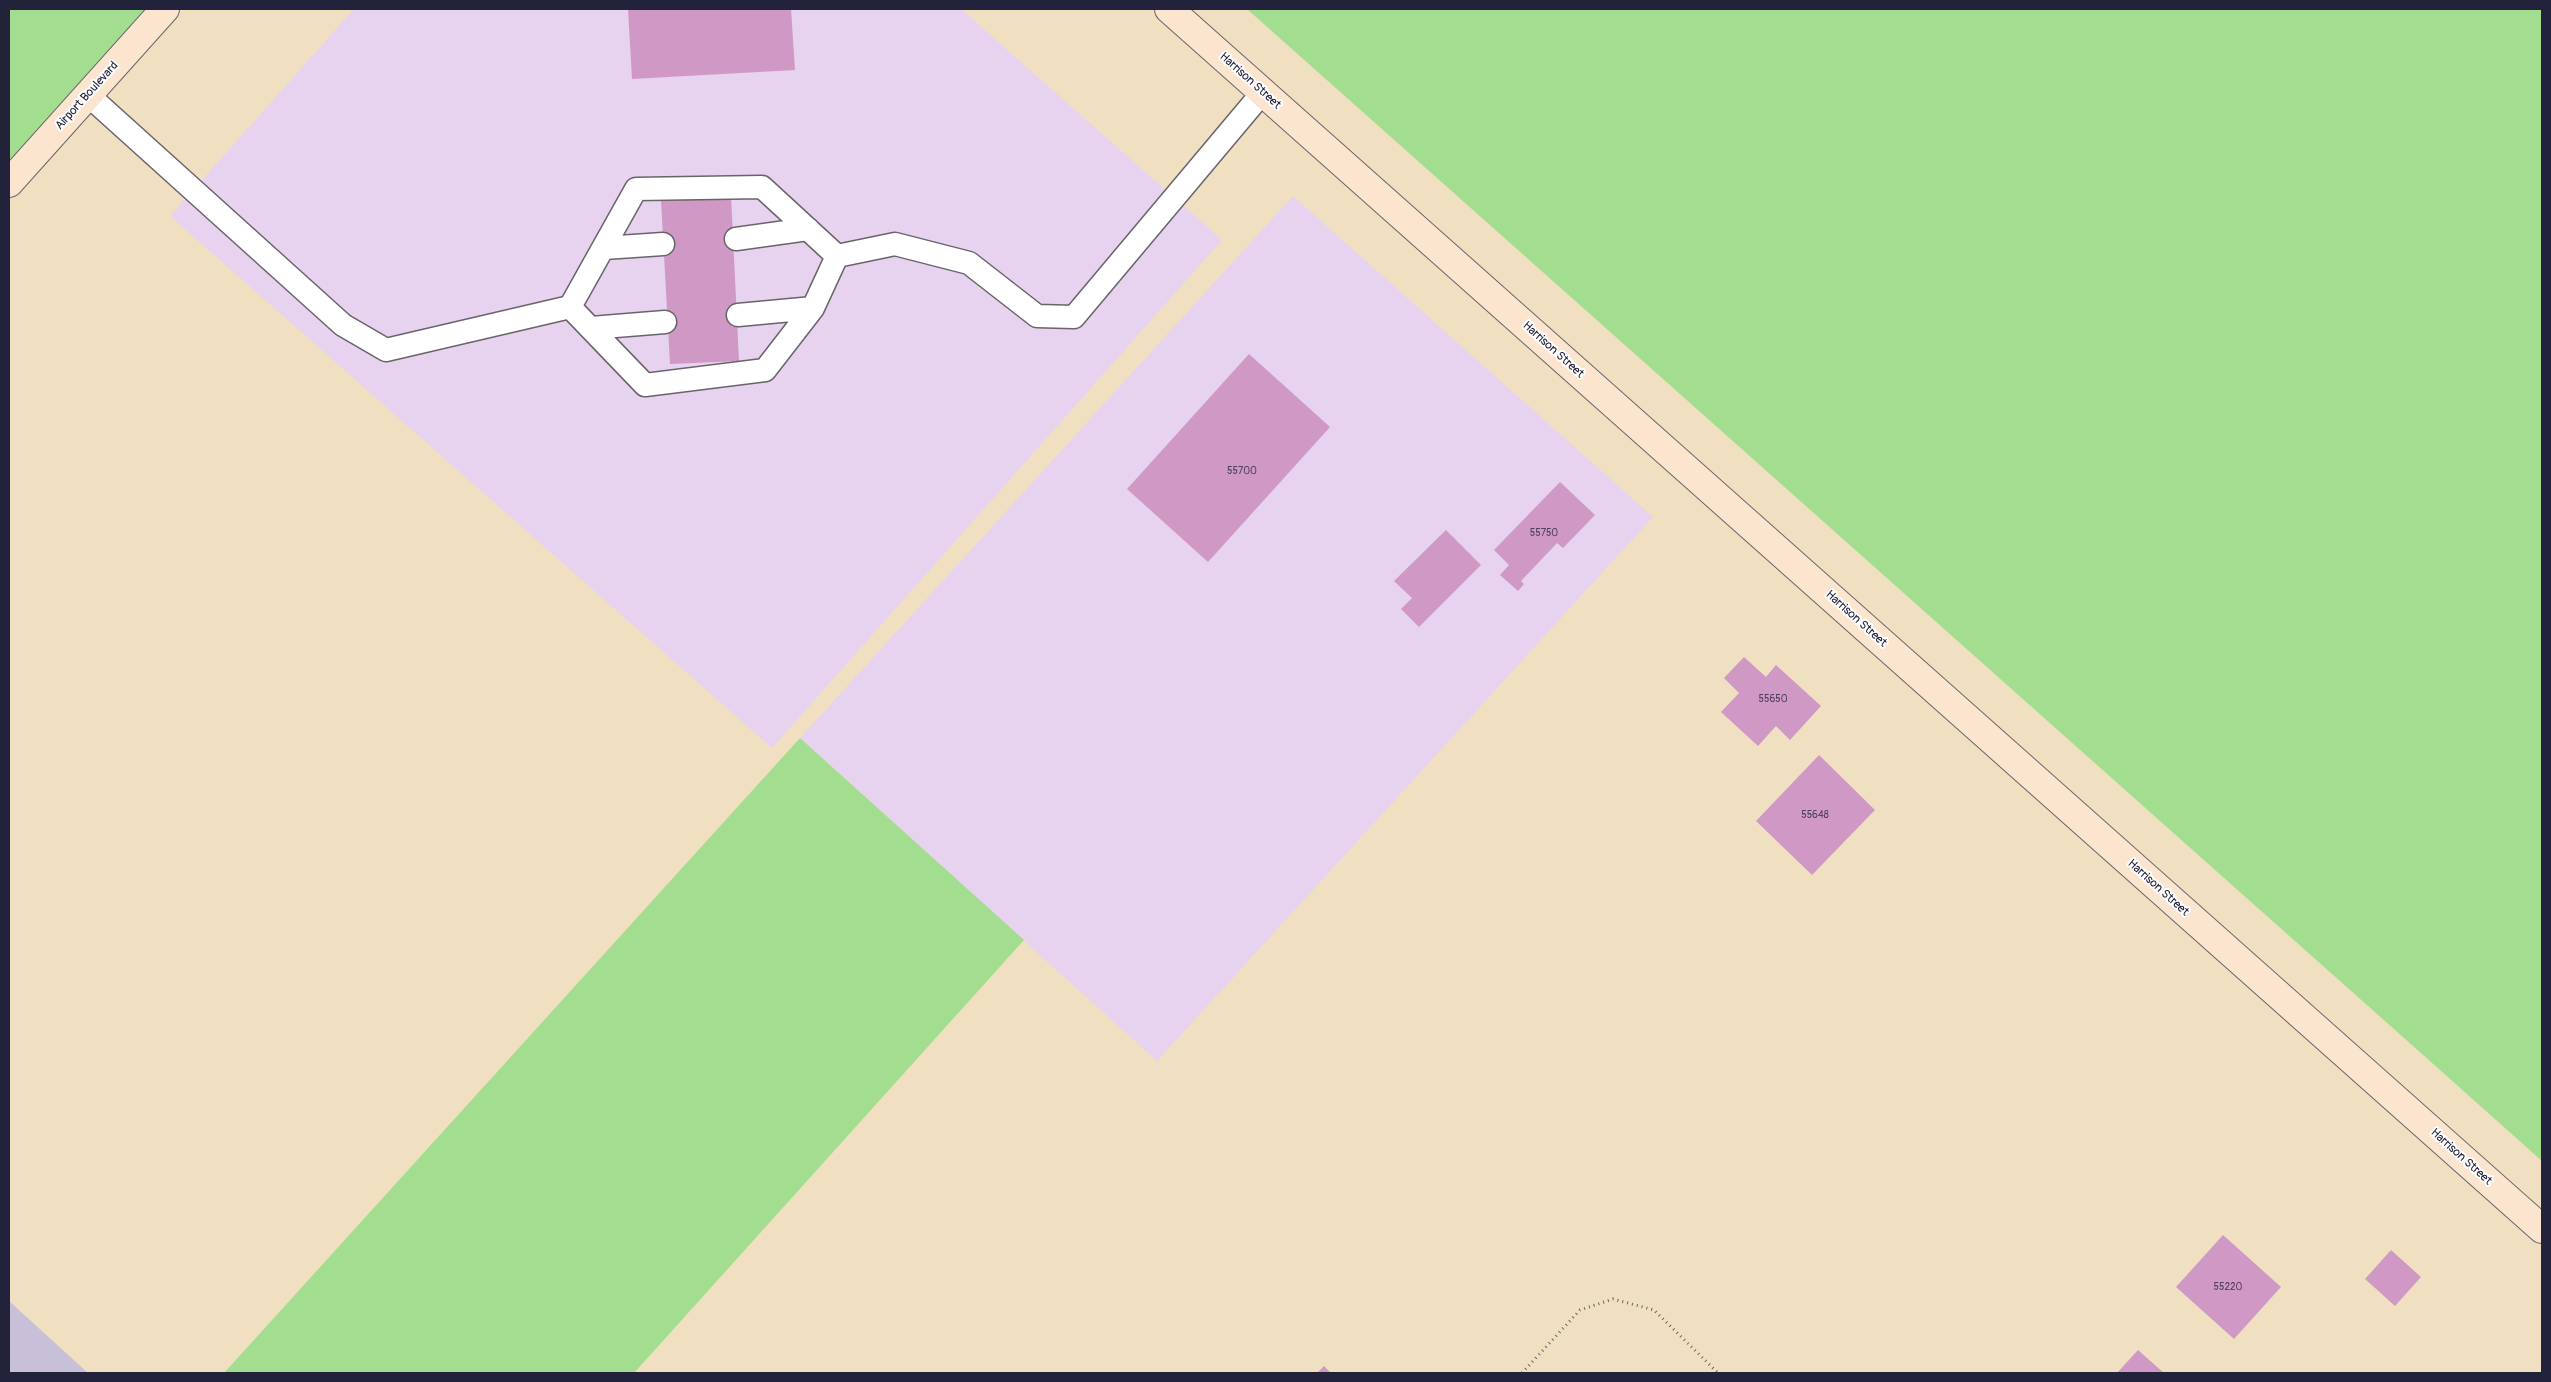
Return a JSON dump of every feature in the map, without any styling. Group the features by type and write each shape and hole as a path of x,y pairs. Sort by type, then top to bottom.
{"main road":[{"name":"Airport Boulevard","path":"9,183 165,9"},
{"name":"Harrison Street","path":"1169,9 2542,1229"}],"lane":[{"path":"837,256 895,244 923,251 969,263 1036,316 1074,317 1263,92"},
{"path":"88,95 343,325 386,350 570,307 636,189 762,187 837,256"},
{"path":"736,239 808,229"},
{"path":"604,248 663,244"},
{"path":"570,307 646,385 765,370 813,308 837,256"},
{"path":"738,315 813,308"},
{"path":"591,328 665,322"}],"path":[{"path":"1522,1373 1580,1310 1613,1299 1654,1310 1718,1373"}],"shaded area":[{"path":"354,9 961,9 1222,240 772,748 170,216"},
{"path":"1293,196 1653,517 1157,1061 800,738"},
{"path":"9,1301 88,1373 9,1373"}],"green space":[{"path":"9,9 158,9 9,176"},
{"path":"1247,9 2542,9 2542,1161 2422,1054"},
{"path":"800,738 1024,940 634,1373 224,1373"}],"building":[{"path":"628,9 791,9 795,70 632,79"},
{"path":"731,196 739,361 670,364 661,200"},
{"path":"1249,354 1330,427 1208,562 1127,489"},
{"path":"1560,482 1595,515 1563,548 1557,543 1521,581 1524,584 1518,591 1500,575 1509,565 1494,550"},
{"path":"1446,530 1481,565 1419,627 1401,609 1412,598 1394,581"},
{"path":"1744,657 1766,677 1776,665 1821,706 1790,740 1776,726 1758,746 1721,712 1739,693 1724,678"},
{"path":"1819,755 1875,810 1812,875 1756,821"},
{"path":"2223,1235 2281,1287 2234,1339 2176,1287"},
{"path":"2391,1250 2421,1277 2395,1306 2365,1279"},
{"path":"2138,1350 2164,1373 2117,1373"},
{"path":"1324,1366 1331,1373 1317,1373"}]}
